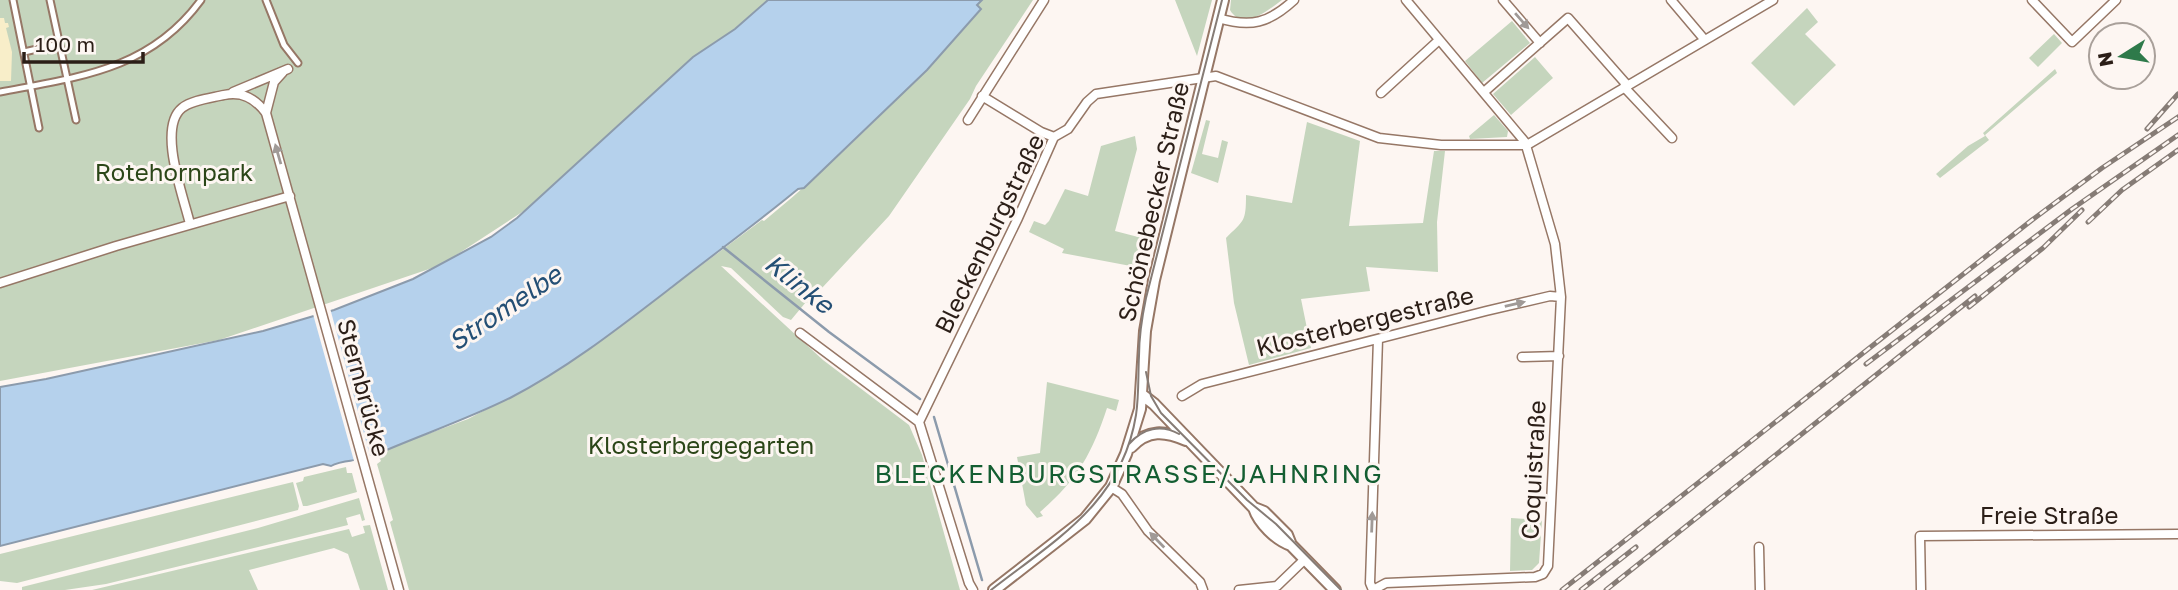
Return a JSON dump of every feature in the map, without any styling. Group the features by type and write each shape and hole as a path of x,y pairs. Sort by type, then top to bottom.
{"main road":[{"name":"Schönebecker Straße","path":"994,590 1080,525 1111,487 1126,452 1139,417 1145,331 1154,279 1223,0"},
{"path":"1141,394 1154,404 1254,508 1258,518 1281,541 1291,545 1335,590"},
{"path":"1126,452 1138,440 1153,433 1168,433 1189,441"}],"street":[{"path":"13,0 39,128"},
{"path":"50,0 76,120"},
{"path":"0,92 114,67 139,55 172,31 201,0"},
{"path":"266,0 284,45 298,63"},
{"path":"968,120 1044,0"},
{"path":"1219,18 1238,23 1257,23 1270,18 1294,0"},
{"path":"1406,0 1527,145"},
{"path":"1503,0 1540,43"},
{"path":"1671,0 1704,39"},
{"path":"1204,76 1216,75 1379,138 1441,145 1527,145 1704,39 1757,4 1773,0"},
{"path":"2032,0 2072,42 2116,0"},
{"path":"1484,92 1568,18 1672,138"},
{"path":"1381,93 1439,40"},
{"path":"23,52 59,44"},
{"path":"190,224 171,145 174,118 185,106 229,94 288,69 274,82 266,113"},
{"name":"Bleckenburgstraße","path":"919,422 1018,218 1054,137 1069,129 1087,102 1096,94 1204,76"},
{"path":"229,94 253,99 266,113"},
{"path":"982,96 1054,137"},
{"name":"Sternbrücke","path":"266,113 399,590"},
{"name":"Coquistraße","path":"1373,590 1386,583 1535,577 1544,574 1548,566 1562,297 1555,244 1527,145"},
{"path":"0,283 290,196"},
{"name":"Klosterbergestraße","path":"1182,396 1200,384 1499,308 1550,296 1562,297"},
{"path":"800,333 919,422 973,590"},
{"path":"1373,590 1370,583 1378,339"},
{"path":"1522,357 1559,356"},
{"path":"1111,487 1122,494 1148,530 1200,582 1203,590"},
{"name":"Freie Straße","path":"1921,590 1920,536 2178,534"},
{"path":"1759,547 1760,590"},
{"path":"1239,590 1277,586 1305,559"}],"green space":[{"name":"Rotehornpark","path":"0,0 768,0 735,29 693,57 536,203 441,265 219,340 0,381"},
{"name":"Klosterbergegarten","path":"982,0 1033,0 970,99 889,216 808,303 806,302 791,320 783,317 731,268 721,266 823,360 909,425 922,455 960,590 409,590 377,464 381,461 379,452 468,419 551,375 764,221 821,172 903,93 980,10 977,5"},
{"path":"1175,0 1212,0 1197,56"},
{"path":"1231,0 1282,0 1256,17 1242,19 1230,10"},
{"path":"1807,8 1818,22 1805,34 1836,65 1794,106 1751,63"},
{"path":"1512,21 1530,43 1482,83 1465,61"},
{"path":"2054,34 2062,43 2038,67 2029,58"},
{"path":"1535,57 1553,78 1511,115 1493,94"},
{"path":"2055,69 2057,73 1985,135 1989,140 1940,178 1936,174 1968,146 1985,136 1983,133"},
{"path":"1494,115 1508,131 1507,137 1470,139 1469,136"},
{"path":"1206,120 1210,121 1202,154 1218,158 1222,140 1228,142 1218,183 1191,173"},
{"path":"1307,122 1360,141 1349,226 1423,223 1434,151 1445,151 1437,222 1438,272 1366,267 1370,291 1301,299 1311,348 1249,365 1234,303 1226,238 1243,220 1246,195 1292,203"},
{"path":"1135,136 1137,149 1115,231 1142,238 1136,267 1062,253 1064,249 1029,232 1034,221 1045,225 1049,221 1065,189 1088,196 1101,146"},
{"path":"1047,382 1119,400 1116,411 1107,408 1089,453 1074,477 1040,512 1043,516 1037,518 1026,505 1017,457 1040,453"},
{"path":"346,467 347,473 352,473 357,492 303,506 296,483 303,481 304,477"},
{"path":"293,482 298,510 17,583 0,581 0,554"},
{"path":"359,498 365,520 362,521 360,514 346,518 348,525 106,584 65,590 22,590 22,587 258,528"},
{"path":"1511,518 1542,520 1539,563 1532,570 1510,571"},
{"path":"370,525 388,590 360,590 348,554 334,548 249,570 258,590 92,590 349,529 352,537 365,533 363,526"}],"sand":[{"path":"0,18 4,18 9,27 6,28 12,52 11,81 0,81"}],"water":[{"name":"Stromelbe","path":"768,0 982,0 977,5 981,9 927,70 804,188 798,189 613,332 510,398 370,457 331,466 323,464 0,546 0,387 263,331 334,310 413,279 491,237 517,218 693,57 735,29"}],"pier":[{"path":"330,308 370,456 377,455 378,458 348,466 348,463 354,461 313,314 310,314"}],"waterway":[{"name":"Klinke","path":"723,247 829,332 920,399"},
{"name":"Klinke","path":"934,417 982,580"}],"tram line":[{"path":"991,590 1082,517 1101,496 1128,446 1137,408 1140,341 1146,298 1222,0"},
{"path":"1146,372 1151,396 1161,413 1341,590"},
{"path":"1129,444 1140,434 1152,429 1166,429 1179,434"}],"railway":[{"path":"2147,129 2178,94"},
{"path":"1562,590 2032,220 2102,168 2178,117"},
{"path":"1866,364 2072,209 2178,135"},
{"path":"2088,222 2122,190 2178,150"},
{"path":"1969,307 2043,248 2082,210"},
{"path":"1606,590 1975,296"},
{"path":"1581,590 1636,547"}],"district":[{"name":"BLECKENBURGSTRASSE/JAHNRING","path":"1129,474"}]}
